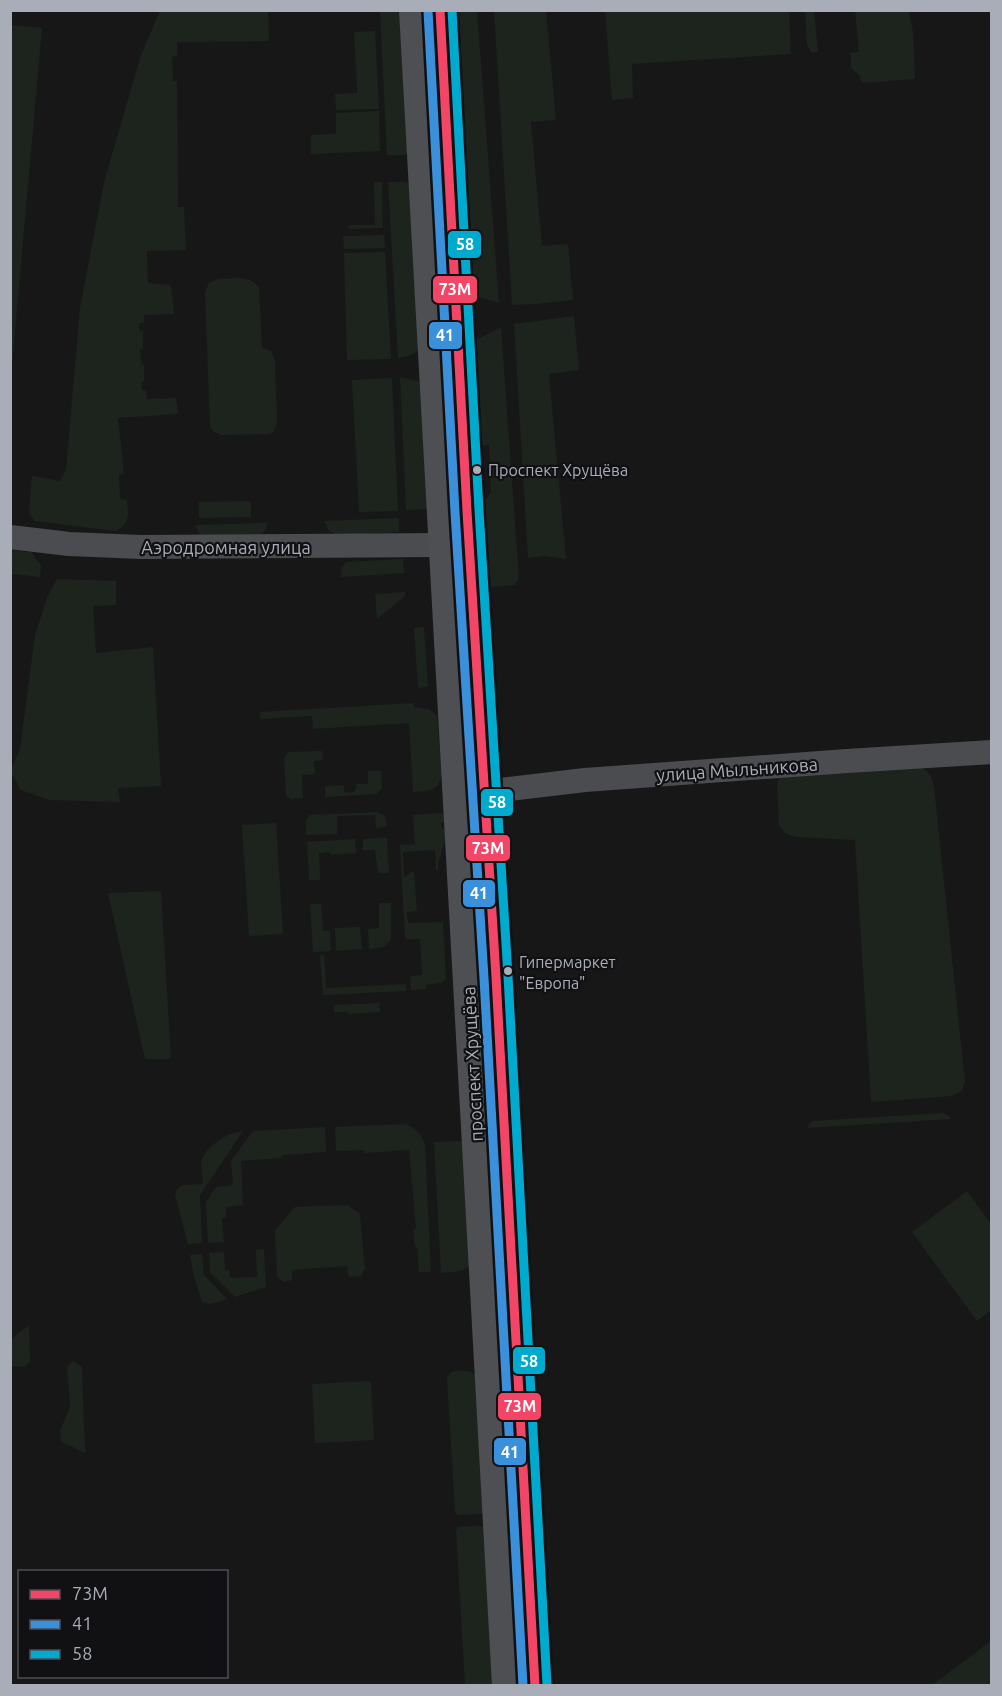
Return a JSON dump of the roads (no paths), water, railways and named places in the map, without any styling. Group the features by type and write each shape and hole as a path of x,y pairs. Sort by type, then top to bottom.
{"main road":[{"name":"проспект Хрущёва","path":"414,10 443,544 498,1010 535,1686"},
{"name":"проспект Хрущёва","path":"440,10 507,1686"}],"street":[{"name":"Аэродромная улица","path":"10,537 69,544 130,547 443,544"},
{"name":"улица Мыльникова","path":"471,794 585,780 992,752"}],"place":[{"name":"Проспект Хрущёва","path":"477,470"},
{"name":"Гипермаркет \"Европа\"","path":"508,971"}]}
